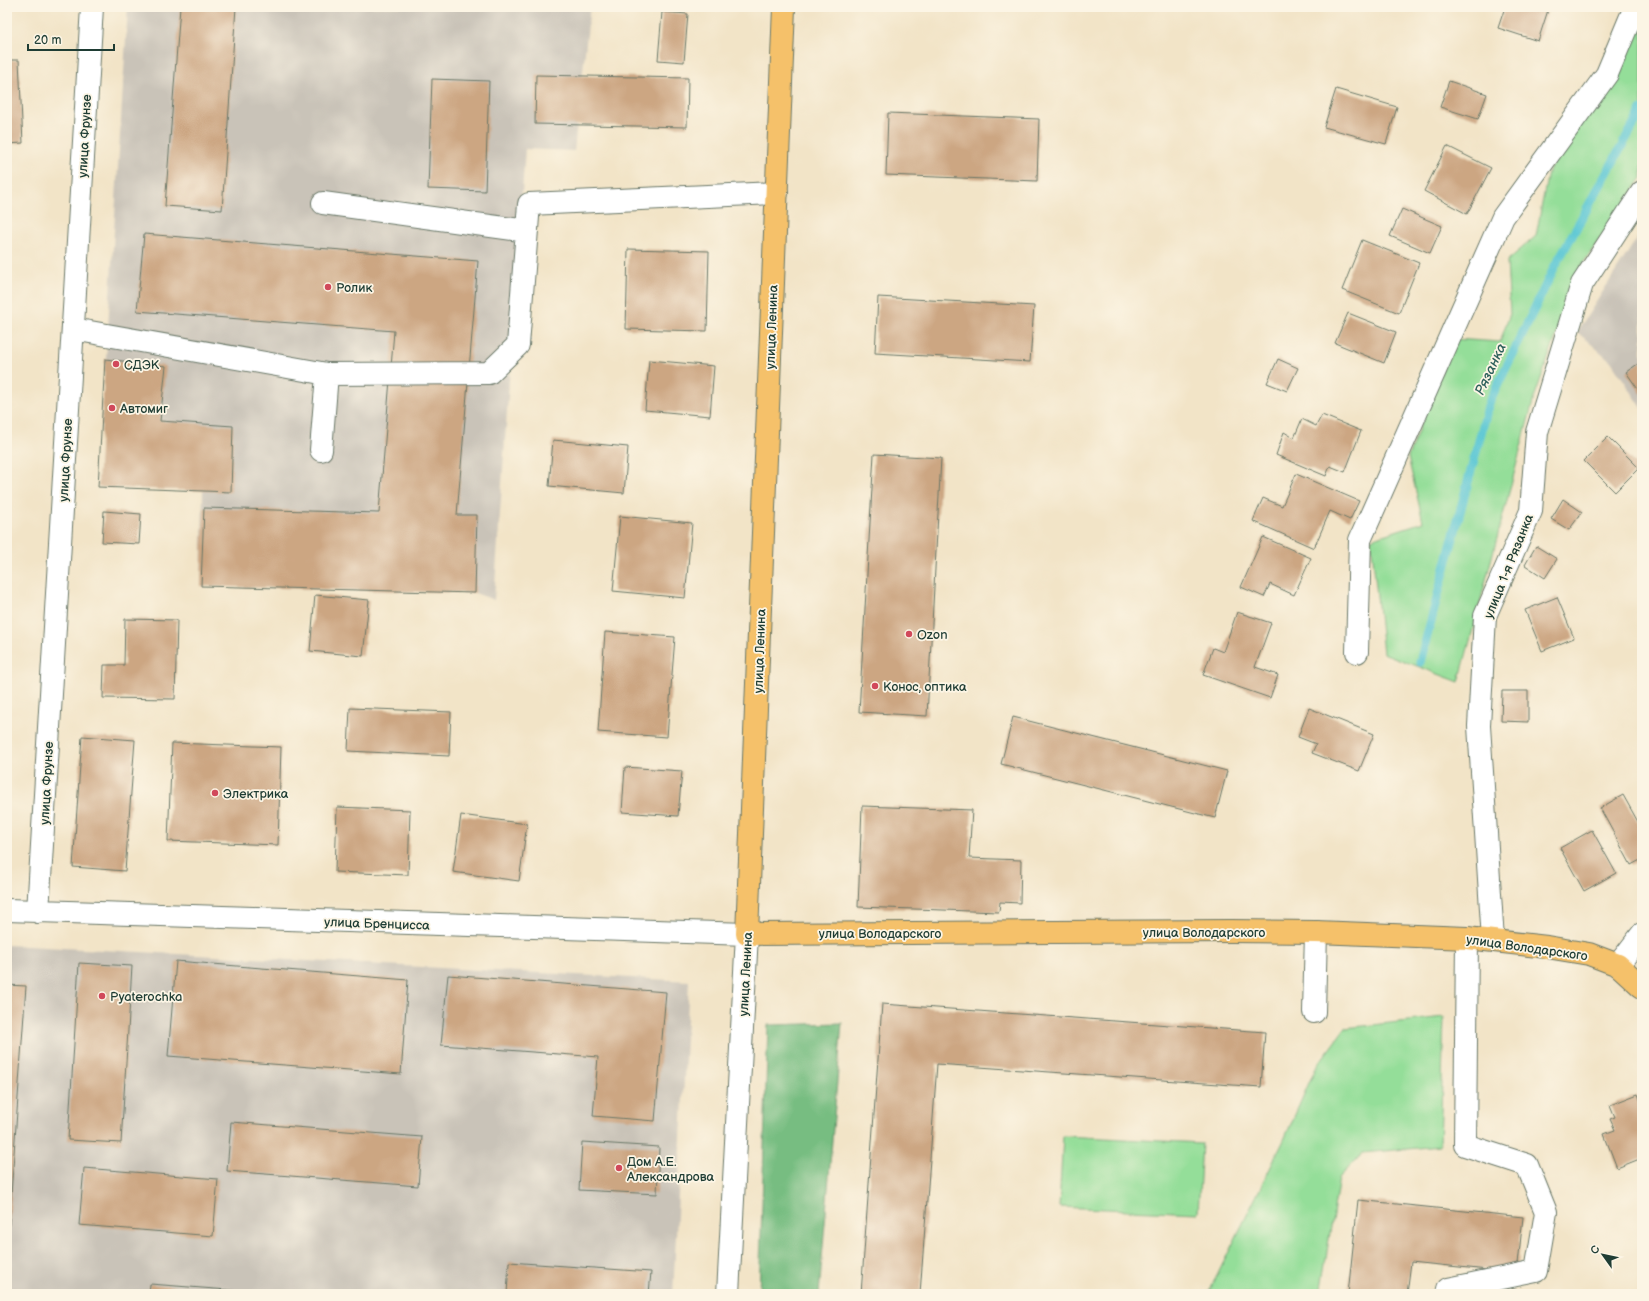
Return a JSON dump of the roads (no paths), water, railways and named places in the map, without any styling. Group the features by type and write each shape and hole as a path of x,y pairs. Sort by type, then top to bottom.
{"main road":[{"name":"улица Ленина","path":"747,934 784,7"},
{"name":"улица Володарского","path":"747,934 1231,931 1316,932 1493,940 1589,954 1618,965"},
{"path":"1618,965 1642,987"}],"street":[{"name":"улица Фрунзе","path":"38,912 92,7"},
{"path":"1357,652 1360,540 1363,533 1503,217 1607,74 1635,7"},
{"name":"улица 1-я Рязанка","path":"1493,940 1479,726 1485,616 1531,511 1537,432 1582,284 1642,192"},
{"path":"73,329 327,374 489,373 518,345 529,204 777,193"},
{"path":"323,203 527,231"},
{"path":"321,450 327,374"},
{"name":"улица Бренцисса","path":"7,910 747,934"},
{"path":"1314,1012 1316,932"},
{"name":"улица Ленина","path":"728,1294 747,934"},
{"path":"1618,965 1642,934"},
{"path":"1447,1294 1448,1289 1536,1271 1546,1212 1527,1165 1465,1145 1467,938"}],"waterway":[{"name":"Рязанка","path":"1420,662 1489,403 1555,266 1642,110"}],"place":[{"name":"Ролик","path":"328,287"},
{"name":"СДЭК","path":"116,364"},
{"name":"Автомиг","path":"112,408"},
{"name":"Ozon","path":"909,634"},
{"name":"Конос, оптика","path":"875,686"},
{"name":"Электрика","path":"215,793"},
{"name":"Pyaterochka","path":"102,996"},
{"name":"Дом А.Е. Александрова","path":"619,1168"}]}
